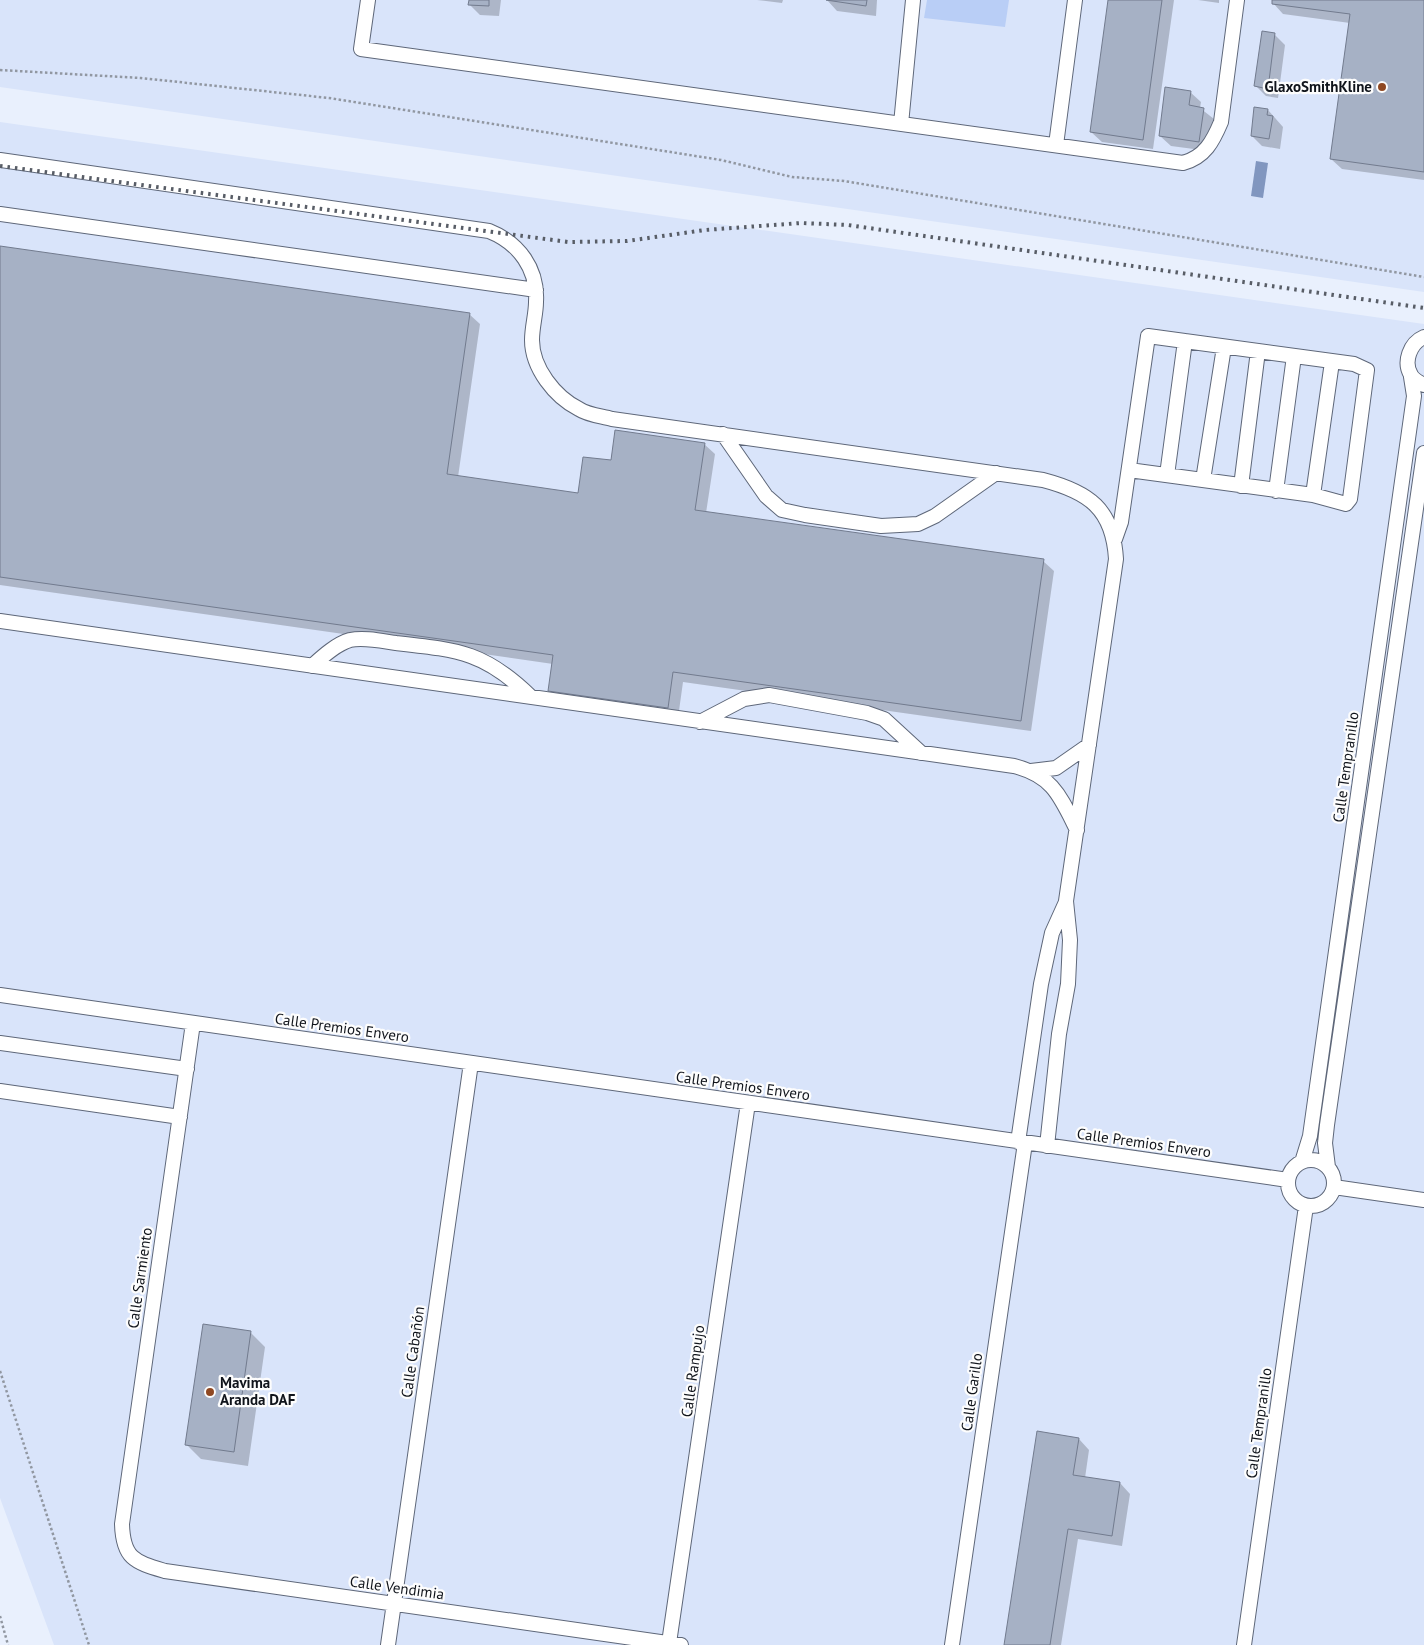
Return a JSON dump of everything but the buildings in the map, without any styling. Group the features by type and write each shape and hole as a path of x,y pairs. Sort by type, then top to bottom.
{"street":[{"path":"368,0 362,49 1184,163 1194,160 1202,154 1214,140 1221,122 1236,0"},
{"path":"901,124 913,0"},
{"path":"1056,145 1075,0"},
{"path":"0,160 490,231 506,238 518,249 532,269 536,290 532,341 536,358 552,388 564,400 581,411 612,419 1044,480 1069,487 1087,496 1099,508 1110,525 1115,539 1116,559 1066,901 1070,940 1068,984 1059,1034 1047,1146"},
{"path":"0,214 536,290"},
{"path":"1115,539 1121,522 1148,336 1354,364 1367,370 1350,499 1346,504 1276,490 1129,470"},
{"name":"Calle Tempranillo","path":"1302,1162 1310,1136 1412,415 1414,396 1412,377 1407,364 1410,352 1418,339 1424,337"},
{"path":"1167,475 1185,341"},
{"path":"1203,480 1224,346"},
{"path":"1241,486 1258,351"},
{"path":"1276,490 1294,356"},
{"path":"1312,496 1332,362"},
{"path":"1412,377 1424,385"},
{"path":"723,434 766,496 782,510 804,515 881,526 918,524 935,516 996,473"},
{"path":"1328,1167 1311,1160 1302,1162 1290,1173 1288,1192 1295,1200 1306,1206 1319,1205 1328,1200 1334,1187 1332,1173 1328,1167 1325,1144 1327,1125 1424,452"},
{"path":"0,621 1014,766 1032,771 1042,777 1055,790 1077,830"},
{"path":"312,666 348,640 361,639 433,647 470,655 488,662 510,677 531,697"},
{"path":"700,722 744,699 769,696 867,713 884,719 921,753"},
{"path":"1032,771 1056,768 1089,745"},
{"name":"Calle Garillo","path":"952,1645 1021,1142 1040,984 1052,933 1066,901"},
{"name":"Calle Premios Envero","path":"0,996 1288,1180"},
{"name":"Calle Sarmiento","path":"122,1538 122,1524 193,1023"},
{"path":"0,1043 187,1068"},
{"name":"Calle Cabañón","path":"388,1645 471,1063"},
{"path":"0,1091 180,1117"},
{"name":"Calle Rampujo","path":"675,1644 748,1103"},
{"path":"1334,1187 1424,1200"},
{"name":"Calle Tempranillo","path":"1244,1645 1306,1206"},
{"name":"Calle Vendimia","path":"122,1538 128,1552 138,1563 165,1571 675,1644"}],"path":[{"path":"0,70 141,78 329,98 721,160 792,177 844,181 1424,277"},
{"path":"0,1371 89,1645"},
{"path":"0,1616 8,1645"}],"shaded area":[{"path":"0,0 1424,0 1424,292 0,87"},
{"path":"927,0 1009,0 1005,27 924,18"},
{"path":"0,122 1424,324 1424,1645 54,1645 0,1498"},
{"path":"1256,161 1268,163 1263,198 1251,196"}],"railway":[{"path":"0,166 568,242 627,241 705,230 801,223 848,225 1424,308"}],"place":[{"name":"GlaxoSmithKline","path":"1382,87"},
{"name":"Mavima Aranda DAF","path":"210,1392"}]}
